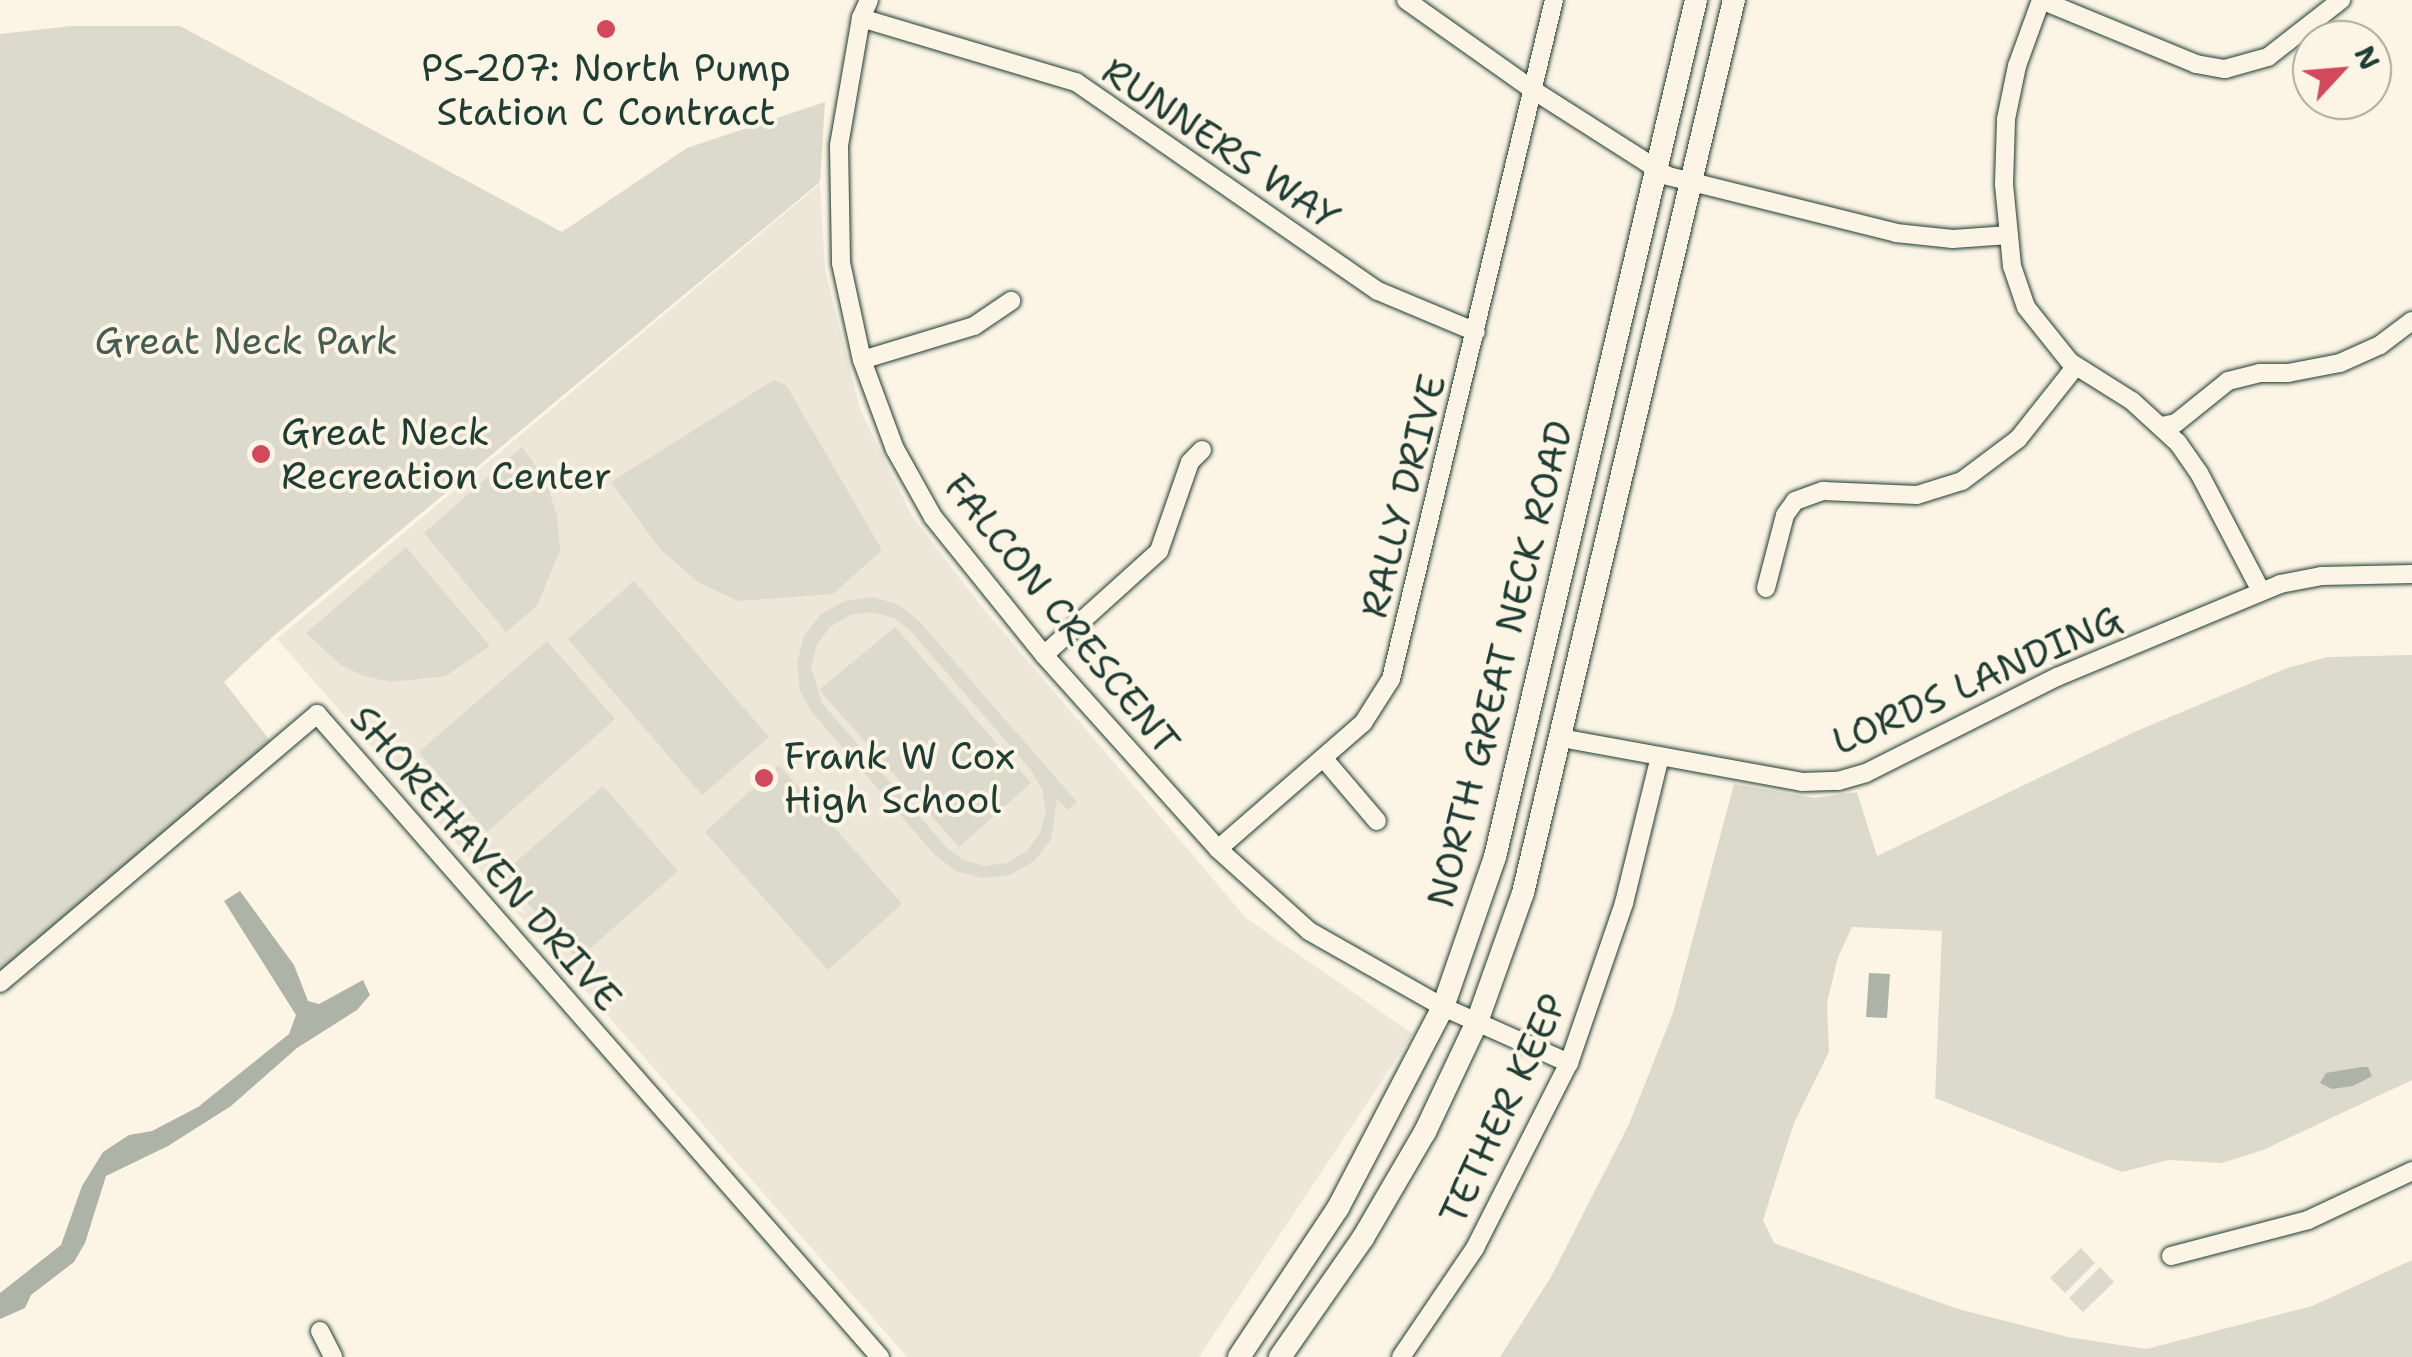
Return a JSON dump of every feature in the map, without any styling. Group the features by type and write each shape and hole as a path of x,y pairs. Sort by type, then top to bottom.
{"main road":[{"name":"NORTH GREAT NECK ROAD","path":"1240,1357 1338,1208 1443,1007 1495,856 1696,0"},
{"name":"NORTH GREAT NECK ROAD","path":"1280,1357 1363,1238 1425,1132 1476,1022 1522,892 1734,0"}],"street":[{"path":"1406,0 1656,171 1691,184 1924,238 2008,235"},
{"name":"RALLY DRIVE","path":"1218,849 1326,760 1364,723 1391,679 1554,0"},
{"path":"2261,591 2194,464 2162,426 2076,366 2051,343 2026,308 2012,266 2008,235 2004,184 2006,118 2017,66 2041,0 2196,64 2225,69 2268,57 2341,0"},
{"name":"RUNNERS WAY","path":"865,9 1076,82 1378,291 1476,332"},
{"name":"FALCON CRESCENT","path":"865,9 839,146 841,262 862,360 895,449 933,517 1044,656 1218,849 1309,931 1443,1007 1569,1063"},
{"path":"862,360 974,326 1011,301"},
{"path":"2162,426 2176,423 2228,381 2260,372 2288,373 2340,364 2380,346 2412,320"},
{"path":"1766,588 1785,514 1795,501 1823,490 1917,495 1962,481 2018,440 2076,366"},
{"path":"1044,656 1159,551 1190,462 1202,450"},
{"name":"LORDS LANDING","path":"1561,738 1802,782 1849,779 2057,678 2261,591 2322,576 2412,574"},
{"name":"SHOREHAVEN DRIVE","path":"0,983 317,714 880,1357"},
{"name":"TETHER KEEP","path":"1401,1357 1475,1248 1569,1063 1624,904 1660,756"},
{"path":"1326,760 1377,821"},
{"path":"2171,1256 2308,1220 2412,1172"},
{"path":"320,1330 334,1357"}],"shaded area":[{"name":"Frank W Cox High School","path":"820,184 825,270 860,409 912,516 983,608 1246,918 1413,1034 1199,1357 907,1357 277,639"},
{"path":"240,891 294,965 308,1001 319,1004 363,980 370,995 357,1010 297,1048 231,1106 168,1146 106,1176 85,1243 74,1262 31,1295 25,1308 0,1319 0,1293 61,1245 82,1186 103,1152 129,1135 152,1131 198,1107 289,1034 296,1015 224,901"},
{"path":"1869,973 1890,974 1887,1018 1866,1017"},
{"path":"2368,1067 2372,1076 2353,1086 2332,1089 2320,1083 2326,1073"}],"green space":[{"name":"Great Neck Park","path":"71,26 180,26 562,232 687,148 825,102 820,182 272,637 224,682 272,743 0,971 0,34"},
{"path":"774,380 786,385 882,550 833,594 738,601 698,582 660,549 611,482"},
{"path":"522,447 546,481 557,516 560,550 537,606 506,632 424,533"},
{"path":"406,547 490,646 446,676 391,682 364,676 341,665 306,633"},
{"path":"634,581 769,737 702,795 568,639"},
{"path":"873,597 899,605 919,621 1077,802 1068,810 1057,799 1051,840 1034,861 1010,875 983,878 956,871 934,854 811,711 800,691 797,663 804,636 821,614 845,601","holes":["872,612 894,618 909,629 1031,770 1042,789 1046,811 1040,833 1027,851 1007,863 985,866 963,860 945,846 822,703 811,667 817,645 830,627 850,615"]},
{"path":"895,627 1031,783 959,847 819,690"},
{"path":"547,641 615,719 487,832 419,752"},
{"path":"2412,655 2412,1080 2263,1150 2222,1163 2168,1160 2122,1172 1935,1098 1942,931 1852,927 1838,957 1827,1003 1829,1052 1794,1123 1763,1220 1774,1243 1958,1309 2068,1337 2146,1349 2312,1306 2412,1260 2412,1357 1500,1357 1551,1277 1629,1124 1673,1013 1734,784 1814,798 1857,792 1877,856 2132,733 2287,668 2328,657"},
{"path":"779,765 902,904 828,970 705,832"},
{"path":"603,786 678,871 577,960 502,874"},
{"path":"2081,1248 2095,1263 2065,1293 2050,1278"},
{"path":"2100,1267 2114,1282 2083,1312 2069,1298"}],"place":[{"name":"PS-207: North Pump Station C Contract","path":"606,29"},
{"name":"Great Neck Recreation Center","path":"261,454"},
{"name":"Frank W Cox High School","path":"764,778"}]}
